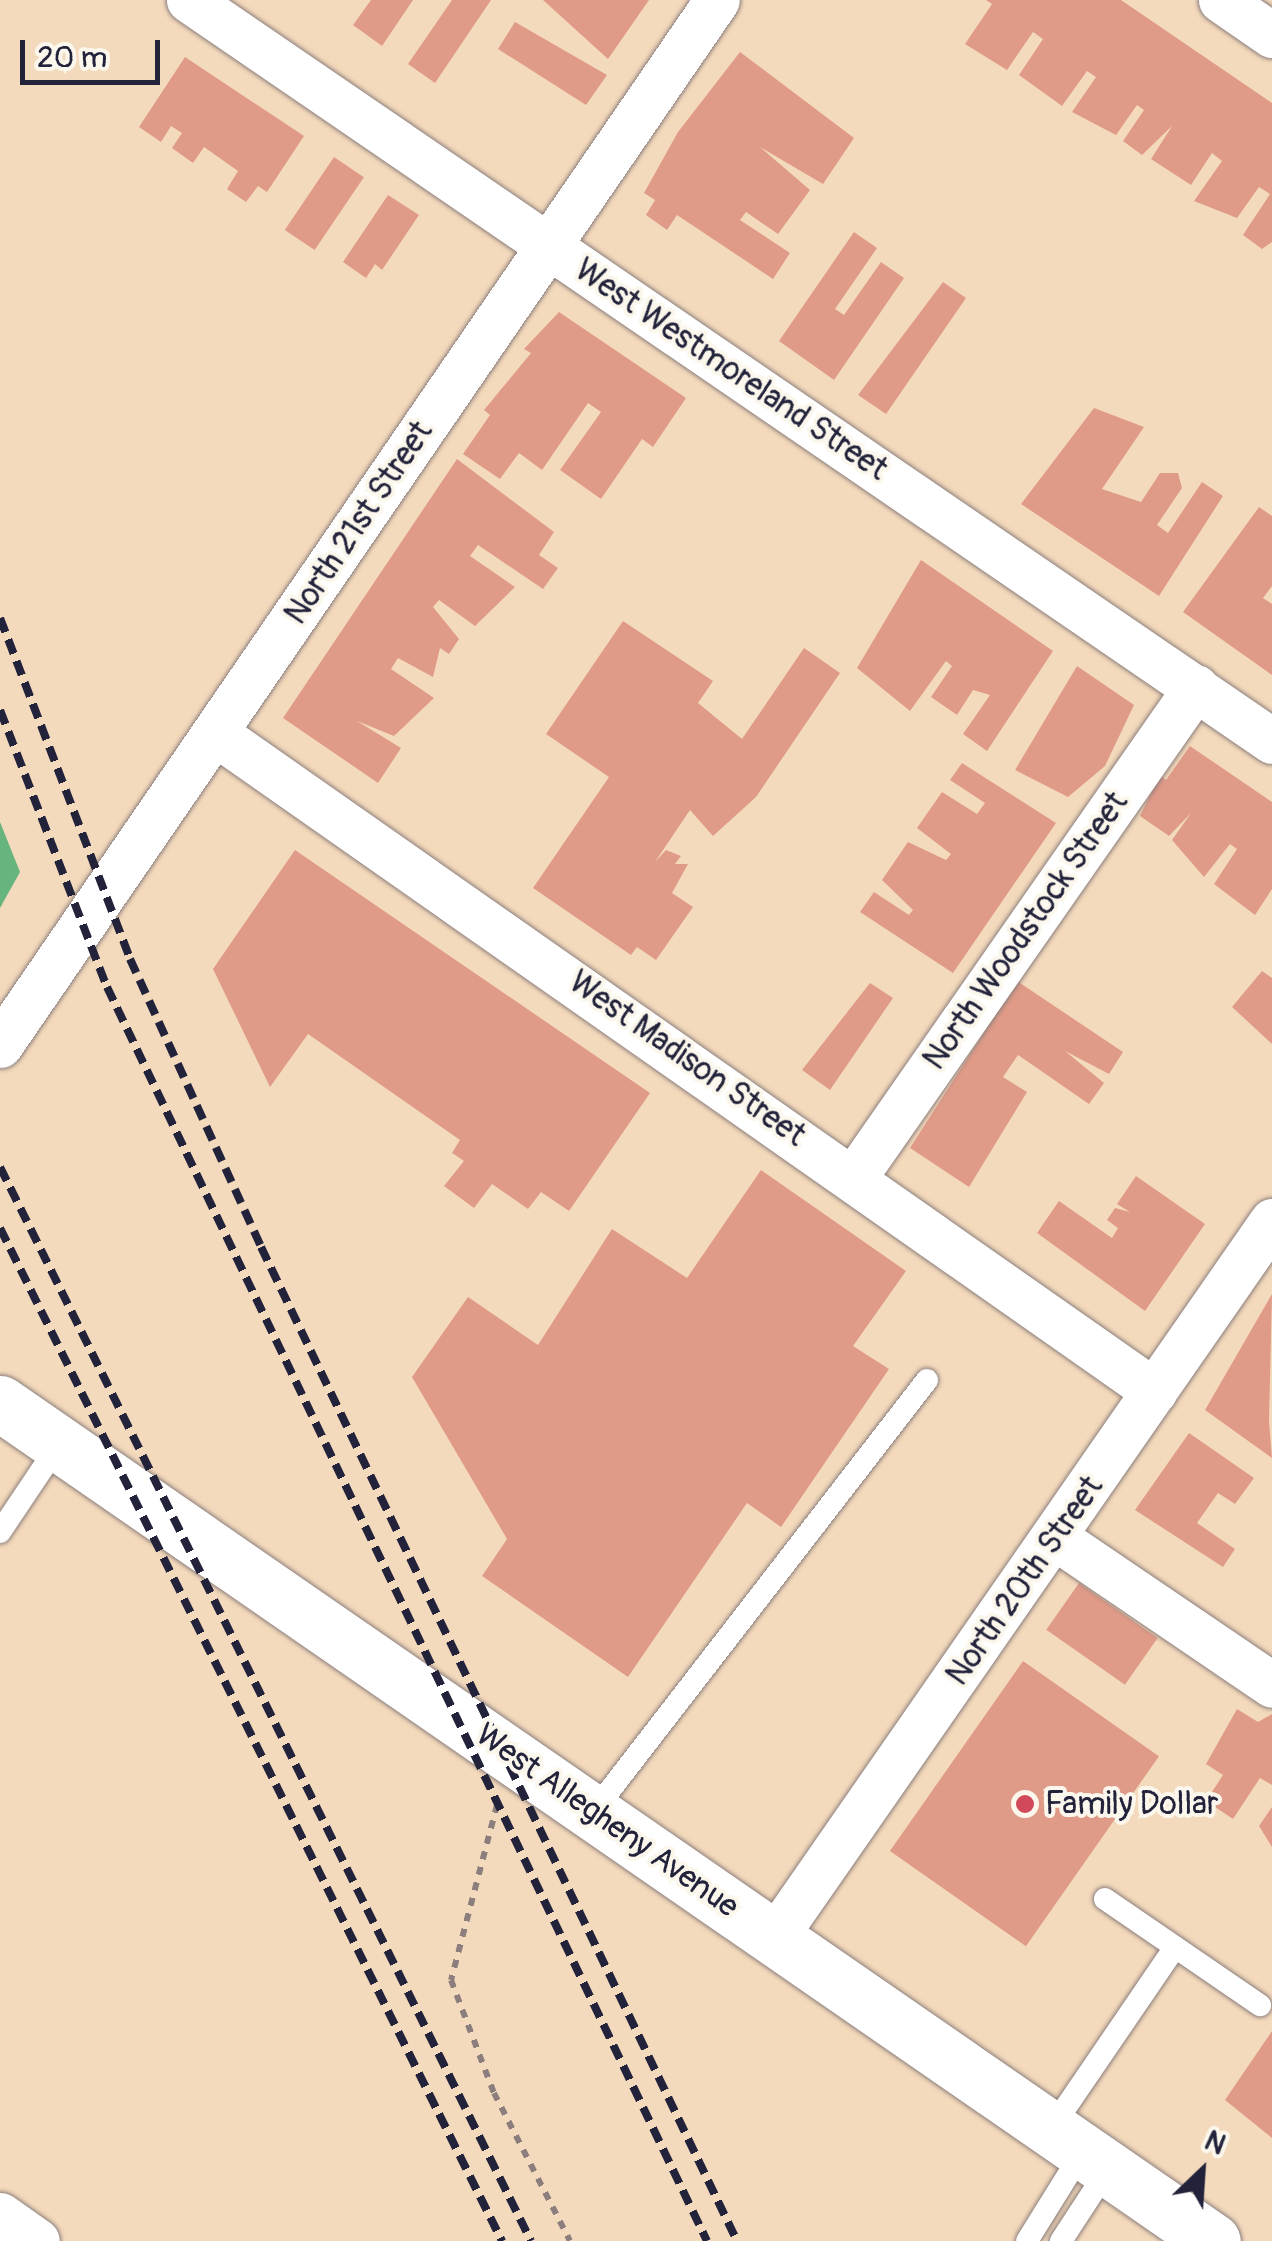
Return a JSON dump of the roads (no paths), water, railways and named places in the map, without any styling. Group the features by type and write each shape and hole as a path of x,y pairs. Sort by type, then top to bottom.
{"main road":[{"name":"West Allegheny Avenue","path":"0,1403 1213,2241"}],"street":[{"name":"West Westmoreland Street","path":"189,0 1272,741"},
{"name":"North 21st Street","path":"0,1045 717,0"},
{"path":"1221,0 1272,35"},
{"name":"North Woodstock Street","path":"855,1176 1196,687"},
{"name":"West Madison Street","path":"215,733 855,1176 1154,1391"},
{"name":"North 20th Street","path":"774,1938 1271,1225"},
{"path":"1056,1538 1272,1685"},
{"path":"0,2215 38,2241"}],"lane":[{"path":"593,1812 927,1380"},
{"path":"1,1527 60,1444"},
{"path":"1105,1899 1260,2005"},
{"path":"1027,2241 1081,2150 1175,1947"},
{"path":"1060,2241 1081,2150"}],"railway":[{"path":"0,618 130,959 261,1247 737,2241"},
{"path":"0,710 107,987 707,2241"},
{"path":"0,1167 531,2241"},
{"path":"0,1228 502,2241"}],"place":[{"name":"Family Dollar","path":"1025,1804"}]}
